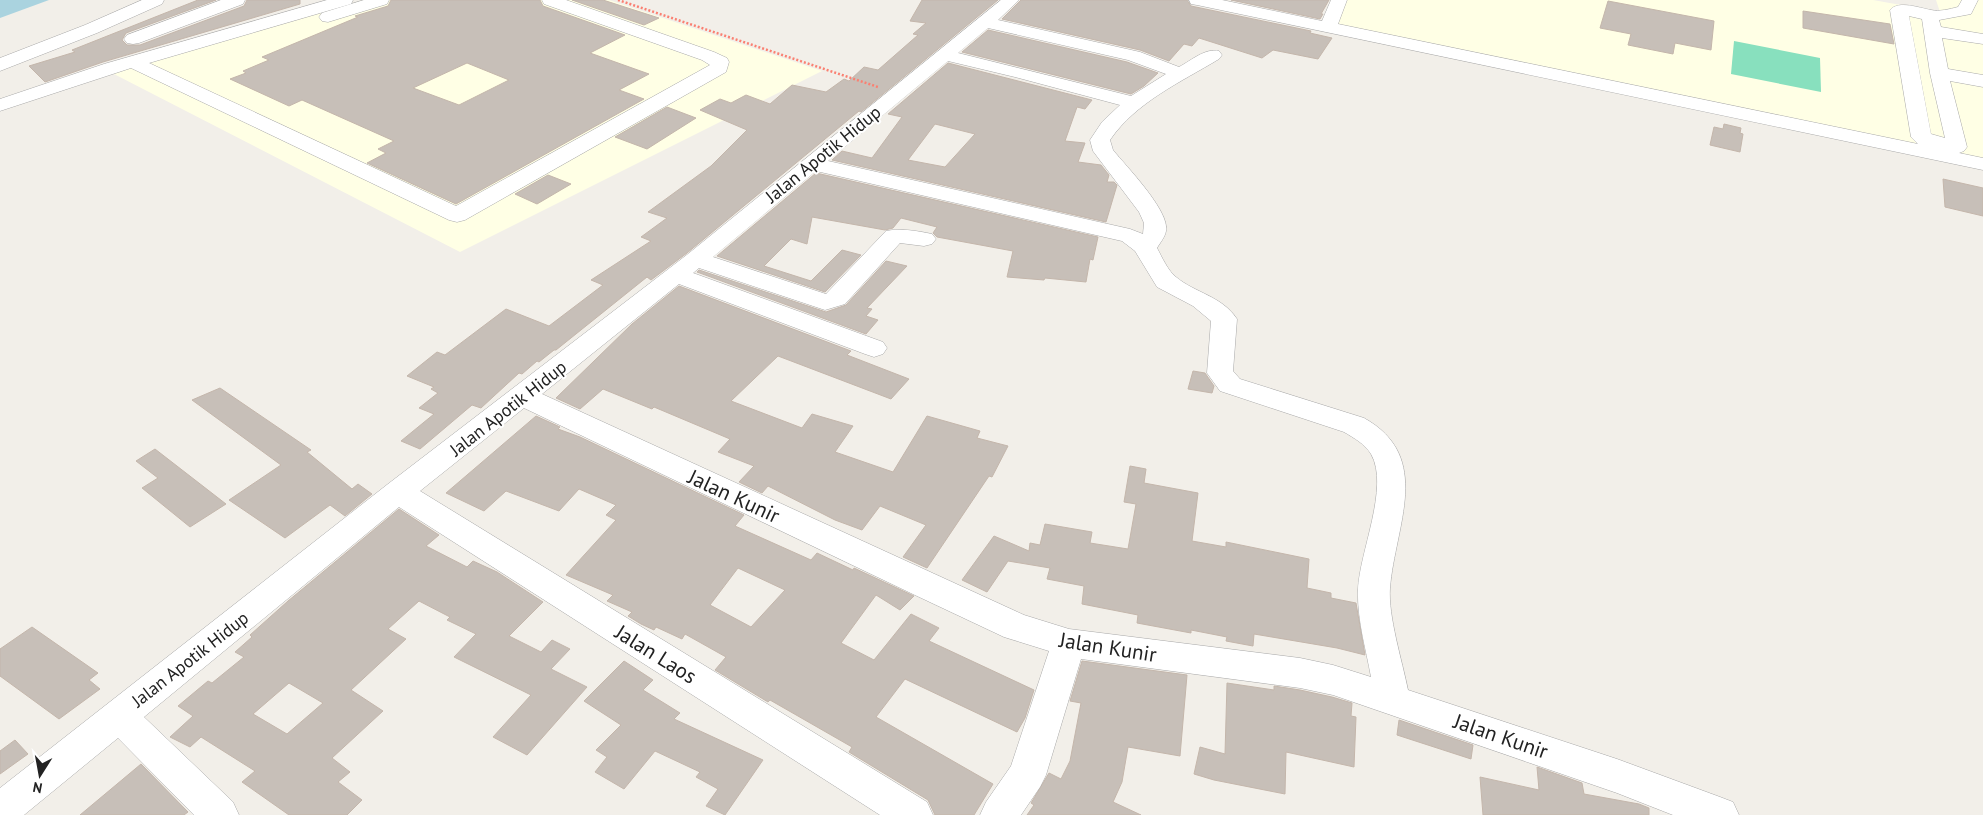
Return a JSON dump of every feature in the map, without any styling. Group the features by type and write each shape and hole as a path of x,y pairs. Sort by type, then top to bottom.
{"street":[{"path":"0,65 91,29 156,0"},
{"path":"133,39 237,0"},
{"path":"0,105 134,62 343,0"},
{"path":"153,71 381,0"},
{"path":"134,62 457,215 719,68 720,62 708,56 550,0"},
{"name":"Jalan Apotik Hidup","path":"0,811 398,492 524,396 686,267 1011,0"},
{"path":"1256,12 1273,0"},
{"path":"1328,27 1339,0"},
{"path":"1931,23 1965,10 1970,0"},
{"path":"1208,1 1983,164"},
{"path":"1972,146 1923,139 1913,95 1899,10 1905,9 1931,23 1983,39"},
{"path":"985,22 1134,56 1182,74"},
{"path":"1931,23 1943,88 1972,146"},
{"path":"944,55 1019,72 1135,103"},
{"path":"1145,248 1155,232 1155,223 1150,211 1103,151 1100,140 1105,131 1135,103 1213,55"},
{"path":"172,66 281,114 269,126"},
{"path":"1913,95 1983,81"},
{"path":"1943,88 1983,99"},
{"path":"812,164 1117,232 1139,241 1166,282 1202,301 1224,319 1220,373 1230,385 1354,425 1371,434 1385,450 1391,472 1392,487 1374,589 1376,615 1392,699"},
{"path":"686,267 825,302 836,299 894,236 924,239"},
{"path":"686,267 874,348"},
{"name":"Jalan Kunir","path":"524,396 1016,627 1069,643 1300,673 1333,680 1617,776 1720,815"},
{"name":"Jalan Laos","path":"398,492 914,815"},
{"path":"999,815 1027,775 1069,643"},
{"path":"119,716 220,815"}],"path":[{"path":"618,0 897,94"}],"shaded area":[{"path":"363,0 609,0 822,71 460,252 112,73"},
{"path":"1337,0 1873,0 1940,12 1936,0 1983,0 1983,161 1335,25"}],"green space":[{"path":"1734,41 1820,58 1821,92 1731,74"}],"water":[{"path":"0,0 49,0 0,18"}],"building":[{"path":"198,0 216,0 126,33 122,40 127,45 140,45 244,6 247,0 300,0 300,4 103,62 45,82 29,66 75,52 72,50"},
{"path":"391,0 540,0 543,6 625,35 590,53 649,74 619,90 644,99 456,204 367,163 386,153 378,149 394,141 302,100 289,106 230,79 246,73 243,71 269,60 262,57 358,17 355,16 388,6","holes":["467,63 509,80 459,105 413,88"]},
{"path":"572,0 603,0 659,18 644,25"},
{"path":"922,0 998,0 861,112 859,111 687,253 651,280 647,277 556,350 539,362 537,361 522,374 519,373 481,408 472,405 420,449 401,441 434,414 419,408 438,393 431,389 434,387 407,376 437,352 445,355 506,309 549,326 603,285 591,280 651,241 641,237 667,218 648,212 711,166 747,130 700,110 720,99 731,103 746,95 770,104 792,85 826,92 844,79 849,81 864,67 878,70 918,35 913,34 926,23 910,21"},
{"path":"1021,0 1187,0 1191,6 1311,31 1310,33 1332,38 1318,59 1273,50 1262,58 1199,38 1192,46 1184,44 1169,61 1140,50 1002,19"},
{"path":"1231,0 1329,0 1320,19"},
{"path":"1608,1 1714,21 1711,50 1675,43 1673,54 1628,45 1631,34 1600,28"},
{"path":"1803,11 1890,24 1894,44 1803,28"},
{"path":"988,30 1127,62 1158,73 1144,86 1131,94 962,52"},
{"path":"948,63 1092,100 1085,109 1077,107 1065,141 1085,143 1078,162 1101,165 1109,175 1107,182 1114,182 1117,185 1106,222 832,160 842,151 872,158 902,117 888,114","holes":["935,124 975,134 945,167 908,160"]},
{"path":"667,107 696,118 647,149 615,137"},
{"path":"1724,124 1741,128 1740,133 1743,134 1740,152 1710,145 1714,127 1723,129"},
{"path":"816,173 1098,237 1093,260 1090,259 1086,282 1007,277 1013,251 937,237 933,233 937,227 901,218 893,228 885,230 812,217 807,244 791,239 764,266 811,281 842,250 861,255 825,292 717,256"},
{"path":"548,175 571,184 537,204 515,194"},
{"path":"1943,179 1983,188 1983,216 1945,207"},
{"path":"886,261 907,266 867,308 872,309 866,316 878,320 866,334 697,272 699,270 826,312 846,305"},
{"path":"679,286 851,351 847,355 909,379 891,399 778,356 731,401 802,428 812,414 853,426 835,452 893,472 927,416 980,431 977,438 1008,446 992,477 989,476 927,568 903,557 926,525 880,506 862,530 835,520 768,486 762,493 739,482 754,466 718,452 730,439 654,407 652,409 603,389 580,409 556,398 632,324"},
{"path":"1193,371 1205,373 1214,386 1212,393 1188,389"},
{"path":"220,388 311,450 307,452 352,489 358,484 372,494 345,516 330,505 285,538 229,500 281,465 192,400"},
{"path":"536,416 560,427 558,429 580,437 744,515 735,526 811,560 817,553 914,596 900,610 876,595 841,643 874,660 911,614 939,628 929,641 1034,690 1025,718 1017,732 905,679 876,717 993,784 974,815 935,815 928,800 849,752 852,747 770,700 768,702 715,670 726,657 685,634 682,639 656,627 654,630 641,624 628,616 632,612 607,601 613,595 566,575 616,520 606,515 616,505 579,489 559,511 506,491 484,511 446,493","holes":["738,568 785,590 751,627 710,605"]},
{"path":"155,449 226,504 190,527 142,488 158,478 136,461"},
{"path":"1130,466 1146,469 1144,483 1198,493 1192,541 1226,547 1226,542 1309,559 1307,588 1331,593 1331,598 1356,603 1365,655 1337,648 1254,634 1253,646 1226,641 1227,637 1191,630 1191,633 1137,623 1138,615 1082,604 1084,586 1047,579 1050,568 1008,561 987,592 962,580 994,536 1029,551 1030,543 1040,545 1045,524 1092,532 1090,543 1128,549 1136,504 1124,502"},
{"path":"399,509 439,535 426,546 467,567 473,561 497,572 543,602 509,636 541,652 552,640 570,649 551,669 587,687 527,755 493,737 531,695 454,657 476,634 447,620 450,617 419,601 388,629 406,639 351,690 383,711 332,758 350,772 338,782 362,800 347,815 289,815 242,782 255,771 201,737 190,747 170,737 193,716 178,706 208,681 212,683 244,657 235,652 252,637 250,635","holes":["289,683 323,703 287,734 253,714"]},
{"path":"32,627 98,673 89,680 100,689 59,719 0,676 0,649"},
{"path":"624,661 653,680 643,690 680,713 674,719 763,760 725,815 706,806 718,789 696,777 700,772 655,751 624,789 595,772 607,757 596,750 621,725 584,701"},
{"path":"1082,661 1187,675 1180,756 1128,747 1122,782 1113,802 1141,815 1027,815 1034,805 1031,803 1049,773 1061,779 1070,761 1081,703 1070,701"},
{"path":"1227,683 1274,690 1274,686 1300,690 1352,703 1351,716 1356,717 1354,767 1286,752 1285,794 1214,780 1194,774 1200,747 1225,754"},
{"path":"1399,720 1473,745 1471,759 1397,735"},
{"path":"15,740 28,754 0,774 0,751"},
{"path":"141,764 188,812 184,815 80,815"},
{"path":"1537,767 1582,783 1584,794 1639,804 1649,808 1649,815 1483,815 1480,777 1539,790"}]}
